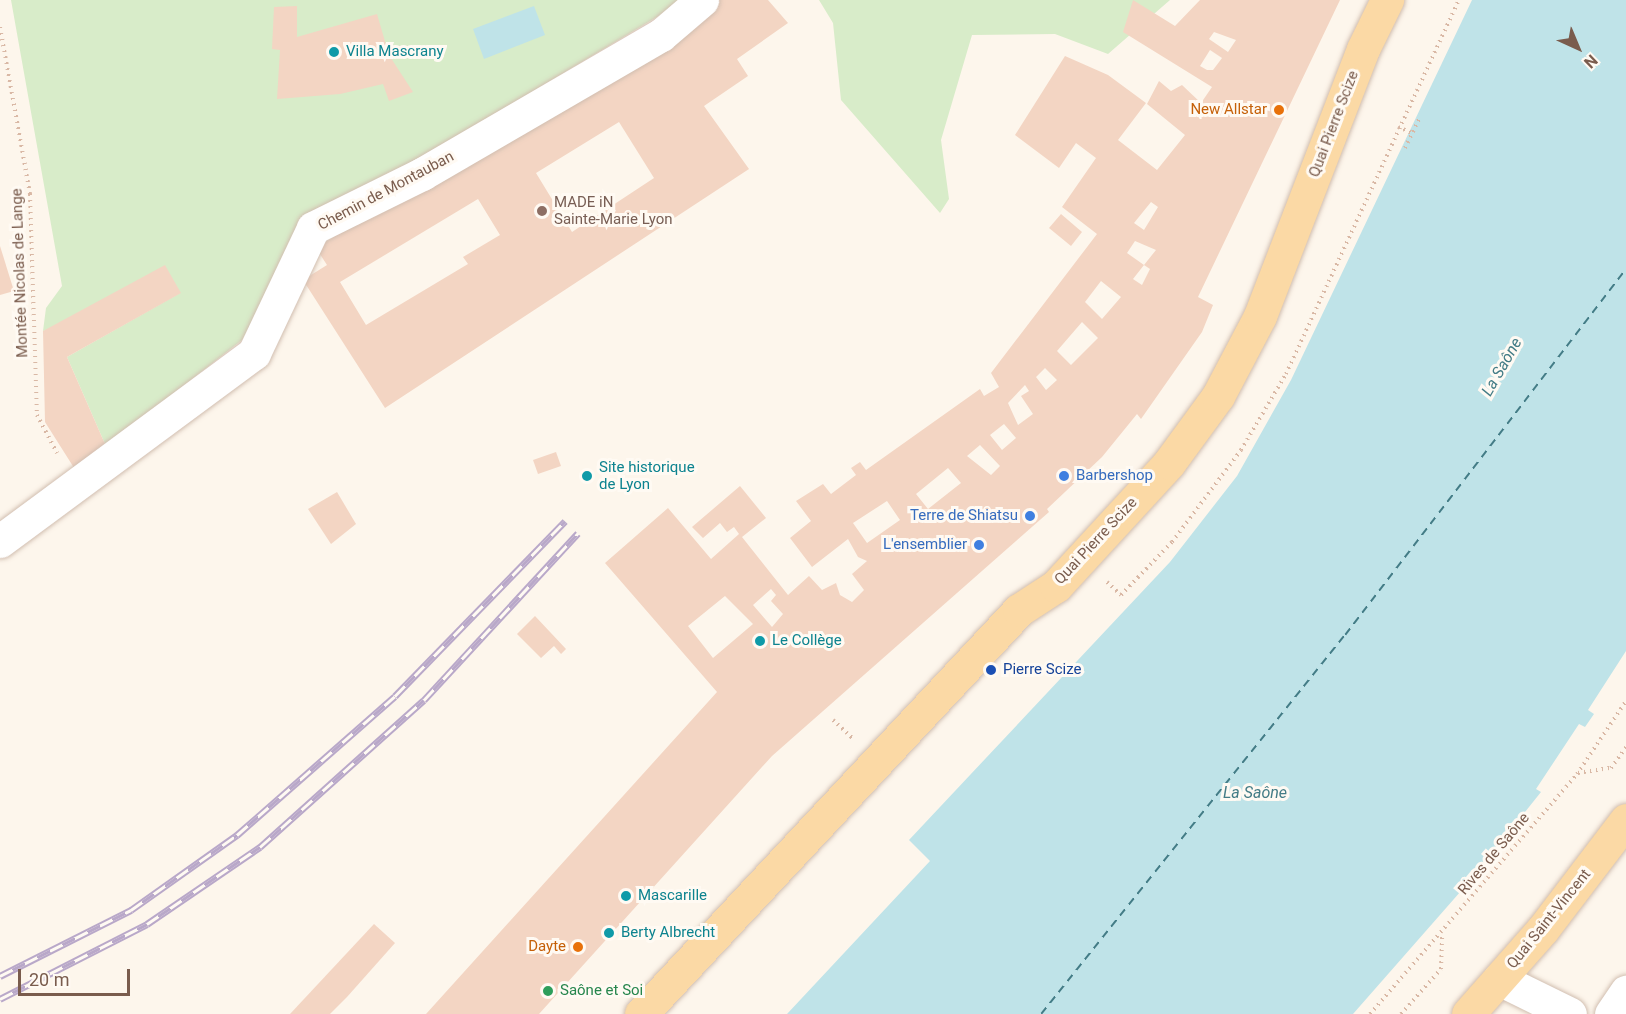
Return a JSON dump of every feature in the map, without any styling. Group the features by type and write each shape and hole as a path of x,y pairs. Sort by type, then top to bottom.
{"main road":[{"name":"Quai Pierre Scize","path":"641,1014 1014,615 1056,586 1169,463 1197,425 1218,396 1260,316 1363,49 1387,0"},
{"name":"Quai Saint-Vincent","path":"1468,1014 1499,979 1626,820"}],"street":[{"name":"Chemin de Montauban","path":"0,541 77,488 254,353 313,228 422,174 661,35 702,0"},
{"path":"1499,979 1570,1014"},
{"path":"1611,1014 1626,992"}],"path":[{"path":"1107,582 1121,595 1172,542 1241,450 1286,374 1398,127 1459,0"},
{"name":"Montée Nicolas de Lange","path":"0,27 30,194 37,415 59,456"},
{"path":"1405,148 1419,119"},
{"path":"1398,127 1412,133"},
{"name":"Rives de Saône","path":"1370,1014 1442,934 1577,774 1626,701"},
{"path":"833,720 862,746"},
{"path":"1577,774 1611,768 1626,747"},
{"path":"1401,1014 1441,969 1442,934"}],"green space":[{"path":"11,0 685,0 395,174 316,213 247,336 137,422 108,451 67,357 180,293 43,331 46,308 62,286"},
{"path":"819,0 1170,0 1108,54 1055,34 972,35 941,140 949,199 940,213 841,100 833,23"}],"water":[{"name":"La Saône","path":"1472,0 1626,0 1626,651 1588,710 1594,714 1585,727 1579,724 1536,789 1541,792 1468,883 1353,1014 787,1014 930,861 909,840 1170,562 1237,476 1291,380"},
{"path":"534,6 545,35 484,59 473,29"}],"building":[{"name":"MADE iN Sainte-Marie Lyon","path":"713,0 768,0 788,23 737,59 748,76 704,106 749,169 385,408 303,280 327,265 316,248","holes":["619,122 654,178 572,232 536,173","478,199 500,235 463,257 468,264 366,325 340,282"]},
{"path":"1133,0 1175,26 1200,0 1340,0 1198,297 1213,305 1202,332 1141,419 1137,414 1102,457 1047,509 1049,512 772,756 539,1014 426,1014 717,692 605,563 668,508 711,559 739,534 734,527 727,532 720,523 703,538 692,527 740,486 766,518 742,537 788,595 809,576 822,590 836,583 840,595 852,602 864,590 852,574 867,561 858,557 848,539 812,567 790,538 811,521 796,501 823,484 831,494 856,475 851,468 860,462 866,470 980,389 984,396 999,387 991,373 1097,234 1062,207 1096,158 1076,143 1059,168 1015,135 1065,56 1108,75 1146,103 1118,140 1157,170 1185,135 1147,104 1159,81 1171,91 1182,85 1201,103 1212,87 1123,32","holes":["1214,32 1236,40 1228,52 1209,39","1210,50 1222,58 1213,70 1200,66","1151,202 1158,207 1144,230 1134,223","1135,241 1156,250 1144,265 1127,253","1144,265 1150,269 1142,285 1133,279","1101,281 1121,297 1102,319 1085,302","1082,322 1098,338 1071,365 1057,351","1045,368 1057,380 1046,390 1036,377","1025,385 1029,391 1021,396 1033,414 1018,425 1008,403","1004,424 1016,438 1002,450 990,435","980,445 1000,466 991,475 967,456","948,468 961,483 928,509 916,494","887,501 900,520 867,543 853,523","771,589 776,595 771,601 783,614 772,627 753,605","725,596 753,624 713,658 688,626"]},
{"name":"Villa Mascrany","path":"297,6 297,37 377,14 389,55 413,92 389,101 383,84 340,94 277,99 280,50 272,49 274,7"},
{"path":"1061,214 1082,232 1071,246 1049,228"},
{"path":"0,246 14,291 0,295"},
{"path":"165,265 181,293 67,357 108,451 76,471 45,422 43,331"},
{"path":"556,452 561,466 538,474 533,460"},
{"path":"337,492 356,524 331,544 308,509"},
{"path":"535,616 566,649 561,654 554,646 541,658 517,634"},
{"path":"374,924 395,943 347,997 330,1014 290,1014"}],"ferry route":[{"path":"1041,1014 1345,635 1626,269"}],"railway":[{"path":"0,976 131,910 237,835 395,696 565,521"},
{"path":"0,999 147,924 260,847 424,700 578,533"}],"place":[{"name":"Villa Mascrany","path":"334,52"},
{"name":"New Allstar","path":"1279,110"},
{"name":"MADE iN Sainte-Marie Lyon","path":"542,211"},
{"name":"Site historique de Lyon","path":"587,476"},
{"name":"Barbershop","path":"1064,476"},
{"name":"Terre de Shiatsu","path":"1030,516"},
{"name":"L'ensemblier","path":"979,545"},
{"name":"Le Collège","path":"760,641"},
{"name":"Pierre Scize","path":"991,670"},
{"name":"Mascarille","path":"626,896"},
{"name":"Berty Albrecht","path":"609,933"},
{"name":"Dayte","path":"578,947"},
{"name":"Saône et Soi","path":"548,991"}]}
